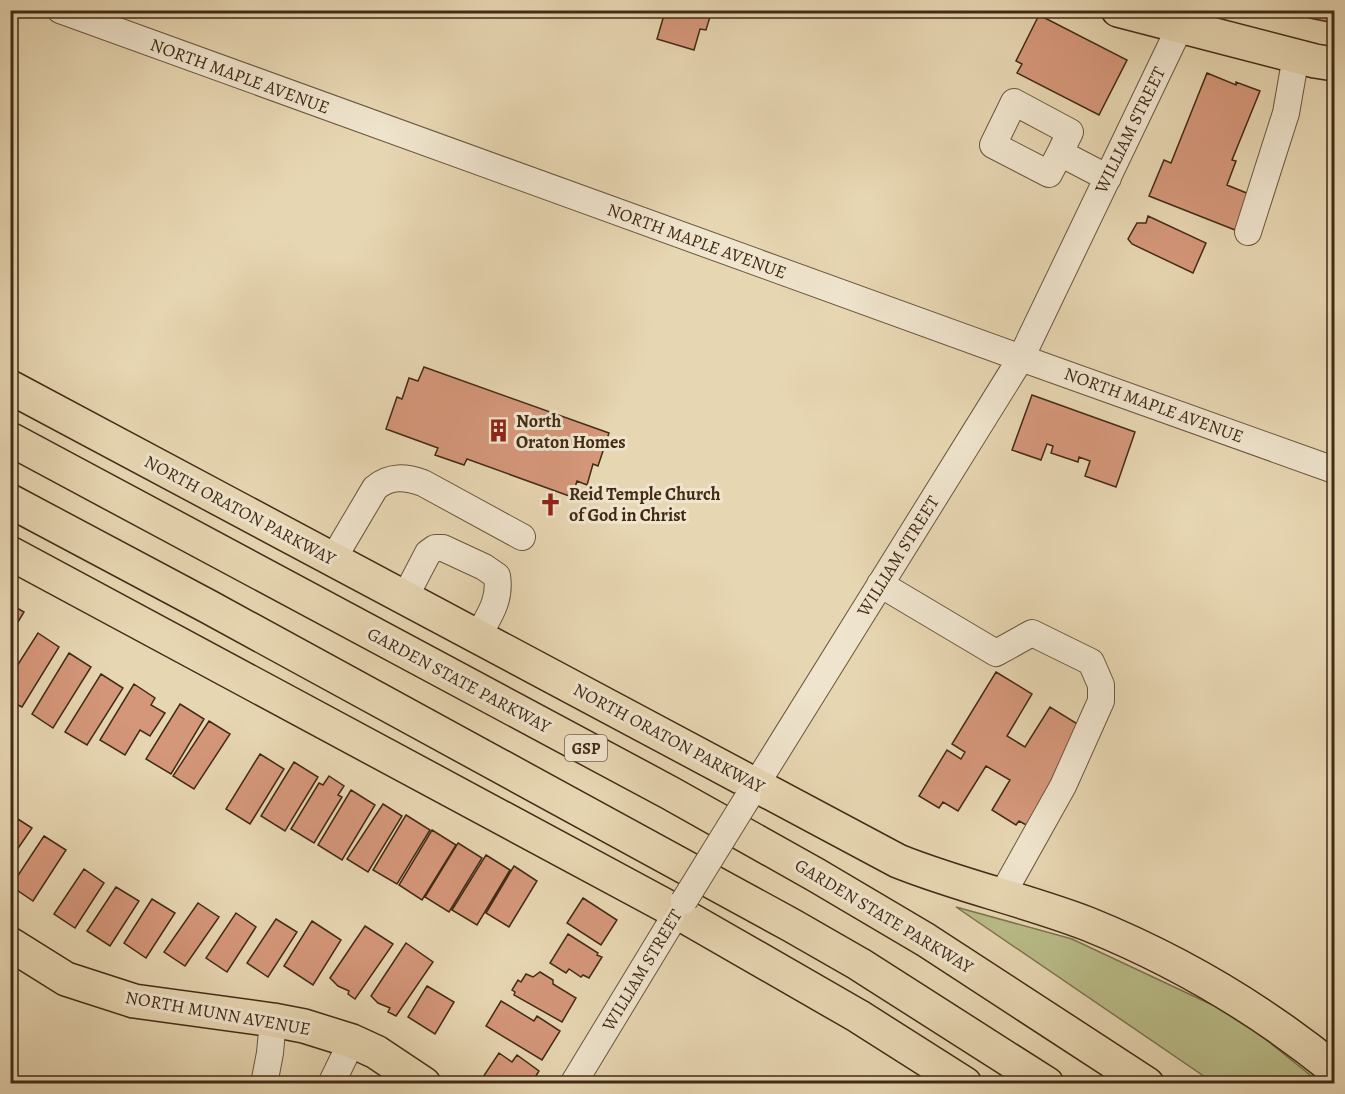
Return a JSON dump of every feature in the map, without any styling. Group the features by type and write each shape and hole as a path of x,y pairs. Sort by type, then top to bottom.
{"main road":[{"path":"1118,10 1184,18 1296,56 1335,64"},
{"name":"NORTH ORATON PARKWAY","path":"10,387 478,636 751,791 898,861 946,879 1087,924 1168,961 1204,979 1269,1020 1335,1069"},
{"name":"GARDEN STATE PARKWAY","path":"10,439 670,793 807,870 935,945 1147,1083"},
{"path":"10,501 782,920 859,964 1047,1083"},
{"path":"10,553 681,907 965,1083"},
{"name":"NORTH MUNN AVENUE","path":"10,944 66,979 134,1001 273,1020 304,1026 352,1041 376,1052 424,1083"}],"street":[{"name":"NORTH MAPLE AVENUE","path":"60,10 1335,470"},
{"name":"WILLIAM STREET","path":"573,1083 751,791 1021,358 1184,18"},
{"path":"1248,232 1286,113 1296,56"},
{"path":"1060,153 1108,177"},
{"path":"333,559 375,488 391,478 411,479 423,483 522,537"},
{"path":"405,597 428,553 435,548 443,548 483,567 497,576 499,589 496,604 478,636"},
{"path":"880,584 996,653 1032,633 1090,662 1101,685 1101,701 1063,786 1002,895"},
{"path":"264,1083 273,1020"},
{"path":"331,1083 352,1041"}],"green space":[{"path":"956,907 1072,939 1238,1017 1320,1083 1214,1083"}],"building":[{"path":"674,10 712,10 706,30 700,29 694,50 657,39 664,15 672,17"},
{"path":"1312,10 1334,10 1334,23 1309,18"},
{"path":"1039,15 1127,60 1099,115 1017,73 1022,64 1016,61"},
{"path":"1207,73 1236,85 1236,82 1260,91 1232,160 1236,161 1227,185 1249,194 1235,230 1149,196 1164,160 1171,163"},
{"path":"1148,216 1206,243 1193,273 1132,244 1128,239 1137,223 1146,223"},
{"name":"North Oraton Homes","path":"424,367 609,433 598,466 593,464 587,485 577,481 572,497 467,459 464,465 435,455 438,448 386,429 397,397 402,399 409,378 418,381"},
{"path":"1032,395 1135,432 1116,487 1085,476 1090,461 1079,457 1078,462 1051,453 1053,446 1047,444 1041,460 1012,450"},
{"path":"10,604 24,612 10,635"},
{"path":"38,633 59,647 22,707 10,701 10,677"},
{"path":"69,653 91,667 53,728 32,714"},
{"path":"996,672 1032,694 1007,736 1025,747 1050,707 1084,728 1030,827 1019,821 1016,825 992,810 1010,780 986,766 958,811 943,802 939,808 919,796 947,750 961,759 965,752 952,744"},
{"path":"101,674 123,688 87,745 65,732"},
{"path":"134,684 155,698 151,705 165,713 150,736 140,730 125,755 100,740"},
{"path":"180,704 204,719 171,774 146,759"},
{"path":"209,721 230,734 194,789 173,776"},
{"path":"260,754 284,769 250,824 226,809"},
{"path":"294,762 318,777 285,831 261,816"},
{"path":"329,776 344,786 338,795 342,797 314,843 291,829 319,783 323,785"},
{"path":"351,790 375,805 342,860 318,845"},
{"path":"383,804 402,816 368,872 347,859"},
{"path":"10,814 32,828 10,860"},
{"path":"406,815 430,830 397,884 373,870"},
{"path":"432,830 456,845 422,900 399,885"},
{"path":"44,836 66,850 33,901 11,886"},
{"path":"458,843 482,858 449,912 425,897"},
{"path":"486,855 510,870 477,925 452,910"},
{"path":"514,866 537,881 509,927 486,913"},
{"path":"84,869 104,883 75,928 54,914"},
{"path":"116,887 139,901 110,946 87,931"},
{"path":"583,898 617,920 601,945 567,923"},
{"path":"152,899 175,913 146,958 124,943"},
{"path":"198,903 219,917 185,966 164,952"},
{"path":"236,913 256,927 227,972 206,958"},
{"path":"276,919 297,932 268,977 247,963"},
{"path":"312,921 341,940 313,985 284,966"},
{"path":"365,926 393,944 355,999 348,994 349,991 338,986 330,978"},
{"path":"568,934 602,957 589,978 583,975 581,977 569,969 566,973 550,963"},
{"path":"406,943 433,962 396,1016 388,1012 390,1008 378,1003 371,996"},
{"path":"540,972 553,980 553,984 576,998 562,1022 514,995 515,992 512,990 518,980 521,982 526,974 533,977"},
{"path":"427,986 454,1002 435,1034 408,1017"},
{"path":"501,1001 534,1021 537,1016 560,1031 542,1060 486,1026"},
{"path":"499,1053 512,1062 517,1055 539,1071 531,1084 493,1084 483,1077"}],"place":[{"name":"North Oraton Homes","path":"498,431"},
{"name":"Reid Temple Church of God in Christ","path":"551,504"}]}
